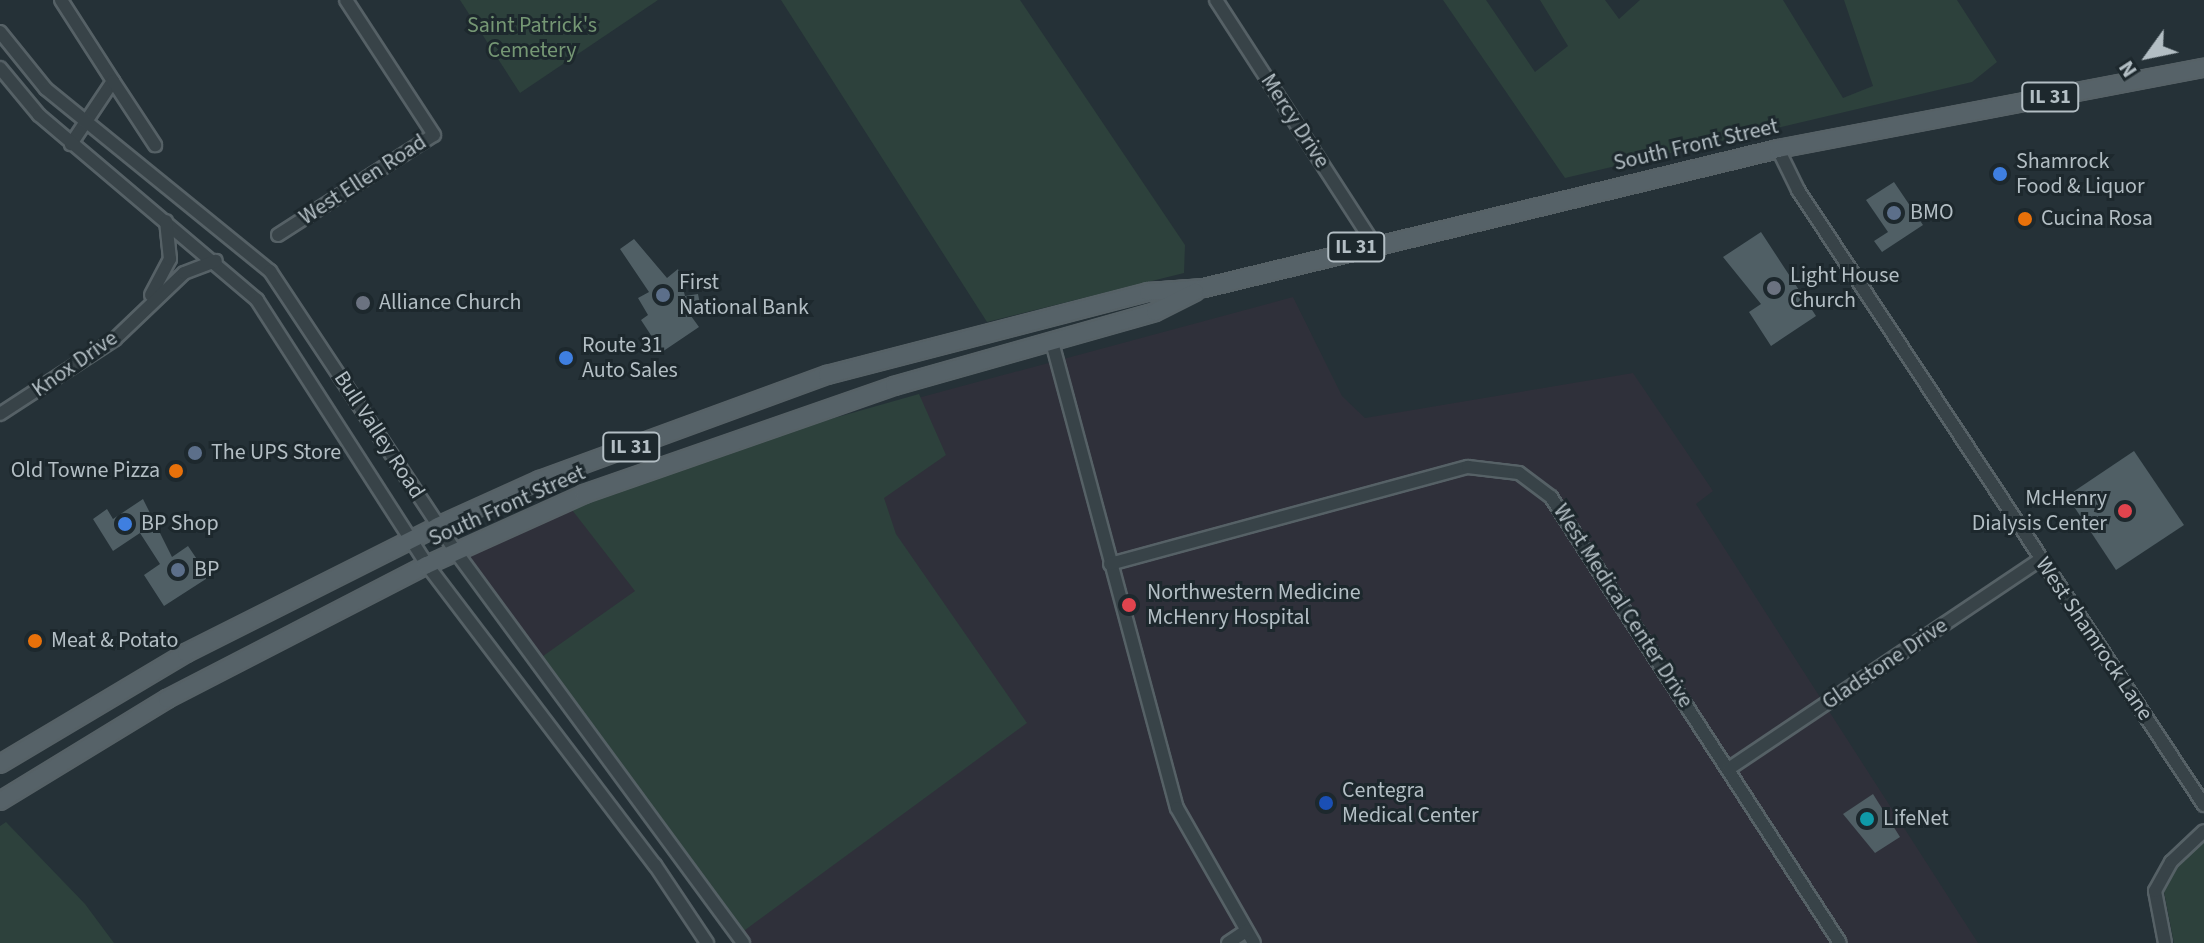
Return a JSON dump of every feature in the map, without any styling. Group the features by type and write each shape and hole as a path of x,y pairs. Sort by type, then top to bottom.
{"main road":[{"name":"South Front Street","path":"0,764 186,653 438,526 540,480 827,375 1148,292 1204,288 1373,243 1778,149 2204,68"},
{"name":"South Front Street","path":"0,801 167,699 456,552 679,458 894,386 1155,312 1204,288"}],"street":[{"path":"61,0 155,145"},
{"name":"West Ellen Road","path":"278,235 434,135 346,0"},
{"name":"Mercy Drive","path":"1216,0 1373,243"},
{"name":"Bull Valley Road","path":"0,32 46,89 85,124 270,271 456,552 743,943"},
{"name":"Bull Valley Road","path":"0,68 71,144 216,261 257,300 427,565 655,865 707,943"},
{"path":"71,144 113,81"},
{"name":"West Shamrock Lane","path":"1778,149 1798,190 2204,805"},
{"name":"Knox Drive","path":"145,308 169,265 166,221"},
{"name":"Knox Drive","path":"0,414 82,364 184,273 216,261"},
{"path":"1052,342 1177,808 1254,943"},
{"name":"West Medical Center Drive","path":"1110,564 1468,467 1519,473 1551,497 1730,768 1840,943"},
{"name":"Gladstone Drive","path":"1730,768 2041,559"},
{"path":"2165,943 2155,891 2171,862 2204,831"},
{"path":"1228,943 1246,931"}],"shaded area":[{"name":"Northwestern Medicine McHenry Hospital","path":"1293,297 1342,396 1365,418 1633,373 1713,491 1696,504 1978,943 748,943 460,549 651,470"}],"green space":[{"name":"Saint Patrick's Cemetery","path":"460,0 658,0 520,93"},
{"path":"781,0 1020,0 1185,245 1184,273 987,322"},
{"path":"1443,0 1486,0 1535,72 1568,46 1540,0 1605,0 1619,19 1640,0 1783,0 1843,98 1873,86 1844,0 1957,0 1997,62 1972,82 1565,178"},
{"path":"919,394 946,455 884,498 896,534 1027,723 741,933 536,661 635,591 569,506 651,470"},
{"path":"6,822 85,904 114,943 0,943 0,826"},
{"path":"2204,841 2204,943 2174,943 2164,892 2179,864"}],"building":[{"name":"BMO","path":"1894,182 1923,225 1882,252 1874,241 1888,232 1866,200"},
{"name":"Light House Church","path":"1761,232 1816,316 1771,346 1749,312 1761,304 1723,257"},
{"name":"First National Bank","path":"634,239 667,278 678,269 685,296 698,294 700,304 686,309 699,327 662,352 641,320 648,315 638,298 649,292 620,249"},
{"name":"McHenry Dialysis Center","path":"2134,451 2184,525 2116,570 2067,496"},
{"path":"143,499 172,557 188,546 209,577 164,606 144,575 160,564 140,533 113,551 93,519 107,509 113,519"},
{"name":"LifeNet","path":"1873,794 1900,837 1875,853 1843,814"}],"place":[{"name":"Shamrock Food & Liquor","path":"2000,174"},
{"name":"BMO","path":"1894,213"},
{"name":"Cucina Rosa","path":"2025,219"},
{"name":"Light House Church","path":"1774,288"},
{"name":"First National Bank","path":"663,295"},
{"name":"Alliance Church","path":"363,303"},
{"name":"Route 31 Auto Sales","path":"566,358"},
{"name":"The UPS Store","path":"195,453"},
{"name":"Old Towne Pizza","path":"176,471"},
{"name":"McHenry Dialysis Center","path":"2125,511"},
{"name":"BP Shop","path":"125,524"},
{"name":"BP","path":"178,570"},
{"name":"Northwestern Medicine McHenry Hospital","path":"1129,605"},
{"name":"Meat & Potato","path":"35,641"},
{"name":"Centegra Medical Center","path":"1326,803"},
{"name":"LifeNet","path":"1867,819"}]}
